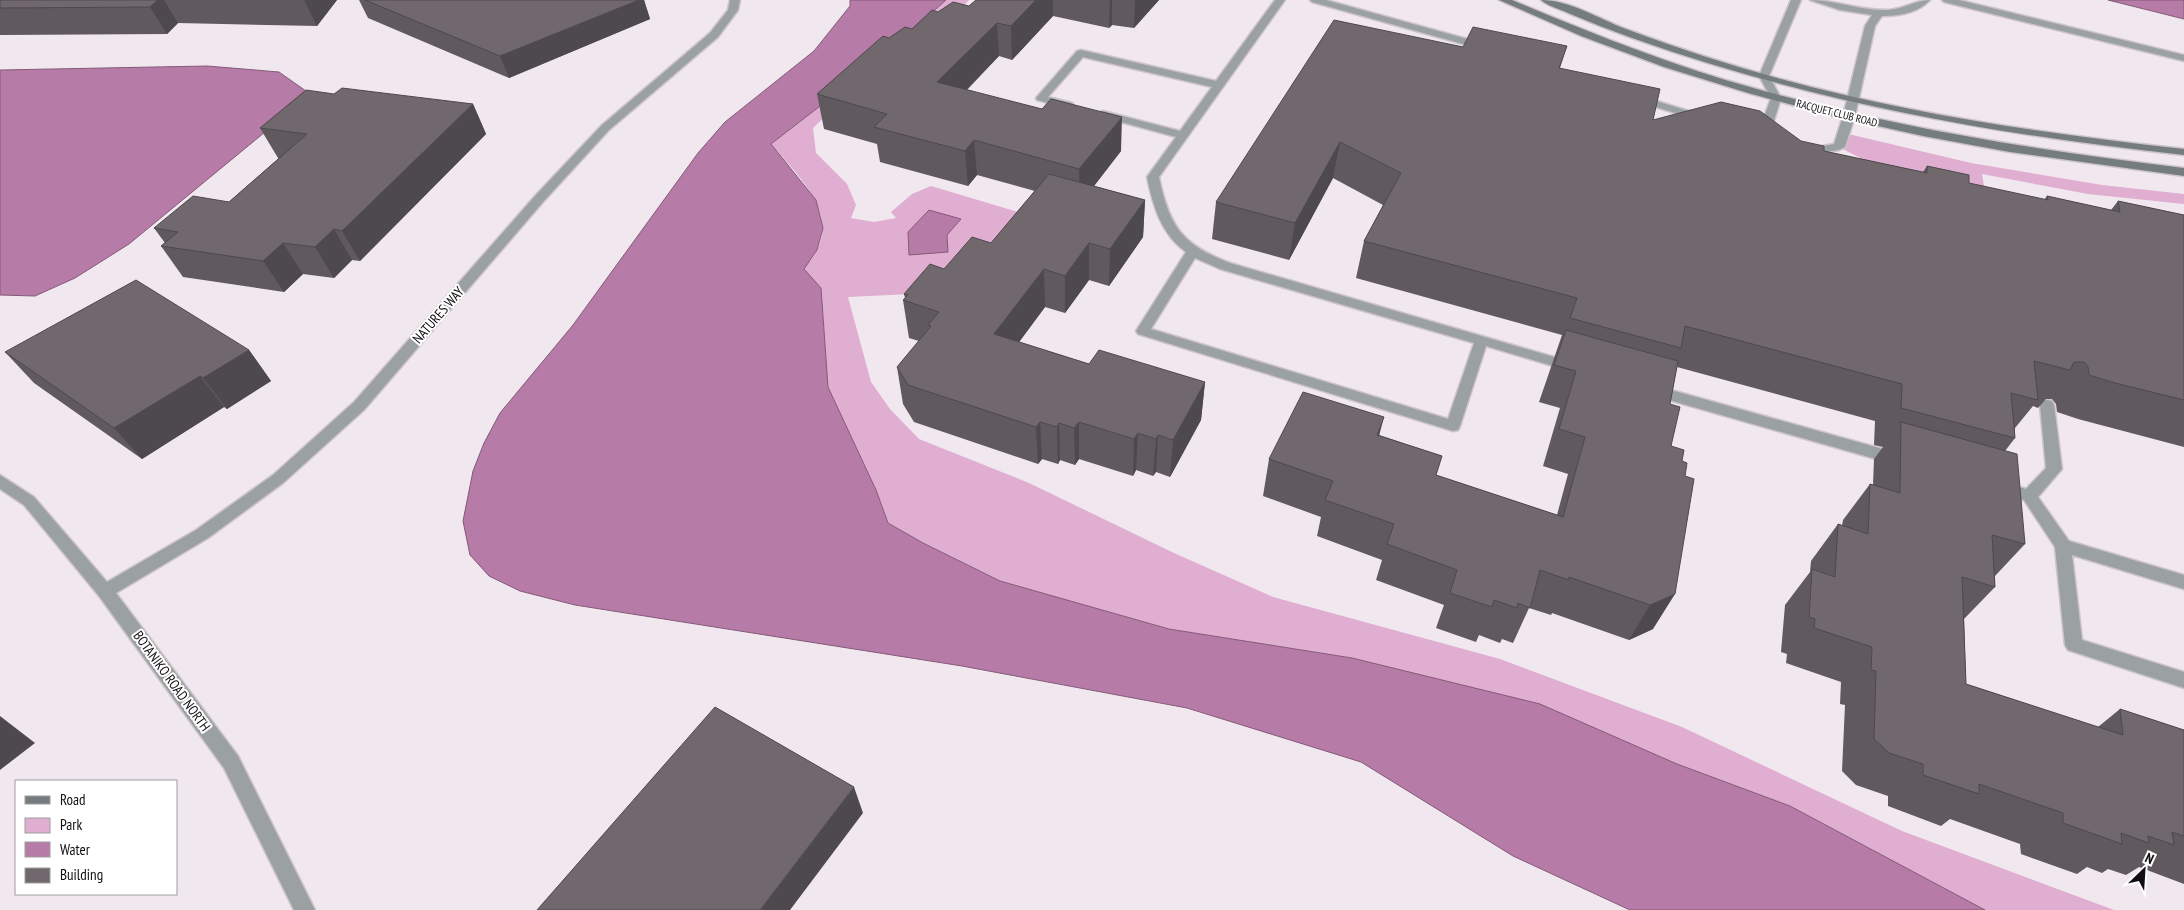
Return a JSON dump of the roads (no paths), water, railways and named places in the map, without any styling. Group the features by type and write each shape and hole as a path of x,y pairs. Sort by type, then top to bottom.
{"street":[{"name":"NATURES WAY","path":"105,591 202,534 278,479 359,406 539,199 605,128 714,34 732,10 735,0"},
{"path":"1280,0 1153,178 1158,206 1180,243 1192,253 1225,266 1587,371"},
{"path":"1315,0 1494,50"},
{"name":"RACQUET CLUB ROAD","path":"1504,0 1653,60 1776,98 1978,144 2124,166 2184,172"},
{"name":"RACQUET CLUB ROAD","path":"1546,0 1667,47 1764,76 1852,99 1974,124 2112,145 2184,152"},
{"path":"1796,0 1764,76 1776,98 1767,125 1791,148 1826,162"},
{"path":"1815,0 1851,10 1879,13 1903,11 1921,5 1925,0"},
{"path":"1947,0 2184,58"},
{"path":"1791,148 1839,147 1849,116 1870,26 1879,13"},
{"path":"1183,135 1041,98 1081,54 1218,85"},
{"path":"1623,94 1715,123"},
{"path":"1192,253 1143,331 1453,426 1481,341"},
{"path":"1644,387 1913,463"},
{"path":"2029,496 2054,469 2046,404"},
{"name":"BOTANIKO ROAD NORTH","path":"0,481 29,501 105,591 231,762 305,910"},
{"path":"1990,485 2029,496 2063,546 2074,645 2184,680"},
{"path":"2063,546 2184,582"}],"water":[{"path":"850,0 946,0 873,65 771,144 816,200 823,228 817,250 804,269 821,288 828,387 876,490 888,523 923,543 1000,581 1169,629 1352,658 1540,704 1677,764 1790,806 1985,910 1630,910 1513,856 1361,762 1187,708 962,666 575,605 520,591 489,576 470,555 463,521 473,471 484,443 500,413 573,325 698,153 725,122 814,51 850,6"},
{"path":"2108,0 2184,0 2184,19"},
{"path":"207,66 279,72 306,91 276,123 129,244 75,278 35,296 0,295 0,70"},
{"path":"929,210 961,219 947,235 948,252 909,255 908,232"}]}
